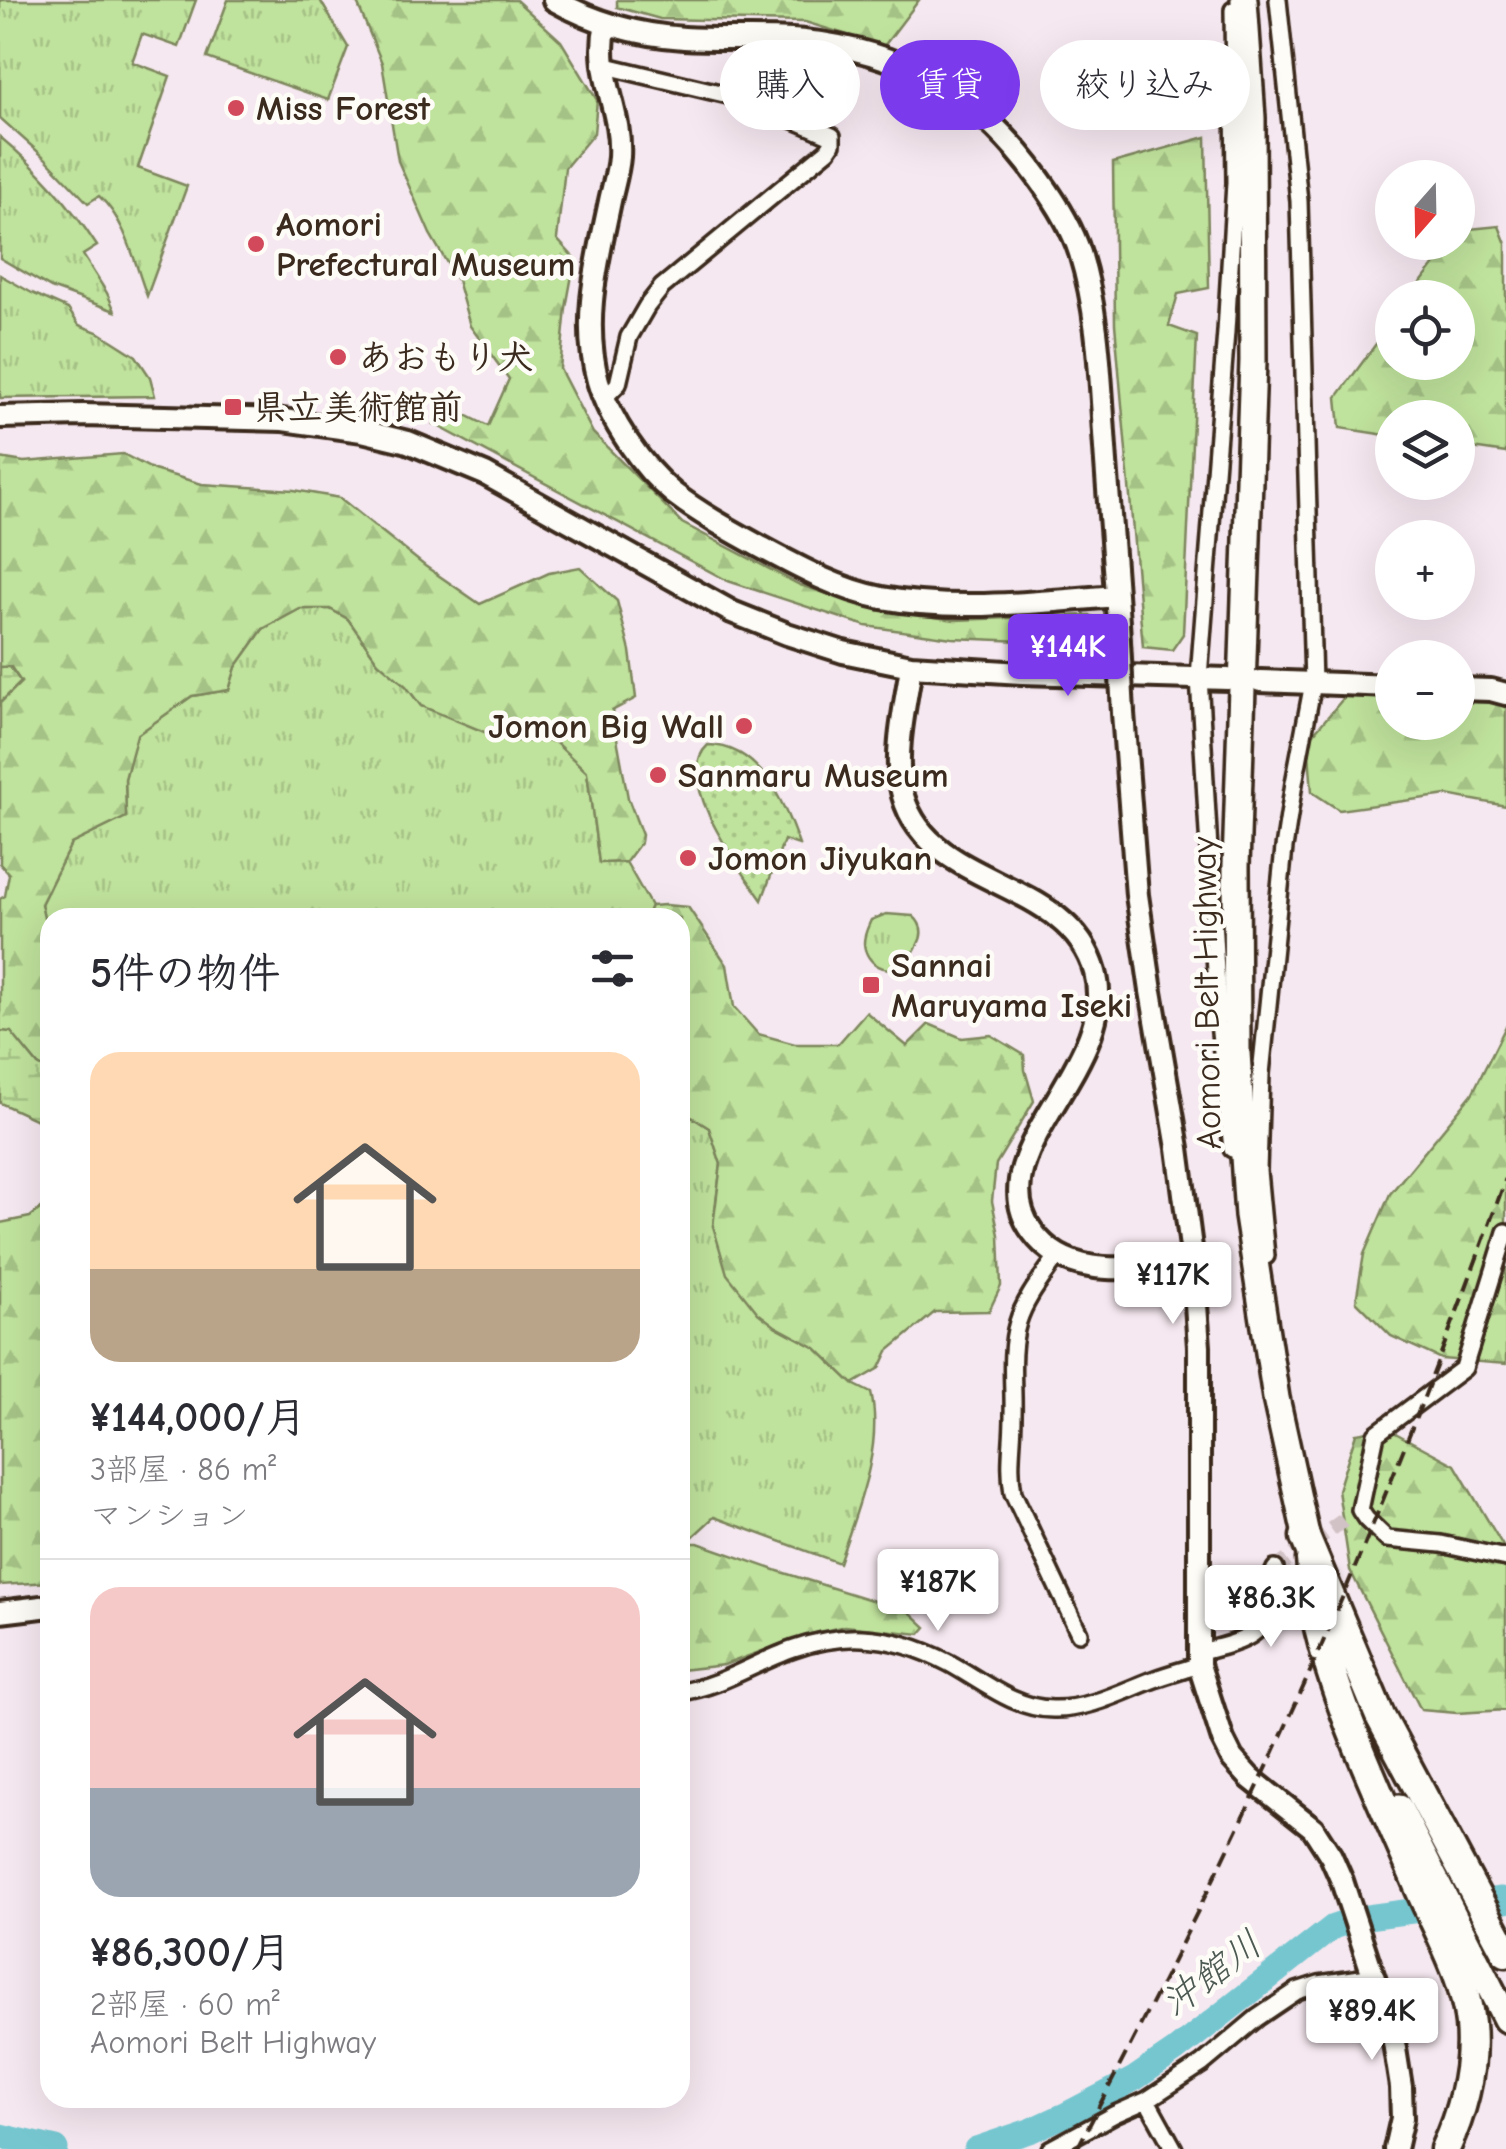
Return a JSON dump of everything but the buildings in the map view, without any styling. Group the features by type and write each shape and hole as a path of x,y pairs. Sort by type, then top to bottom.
{"highway":[{"name":"Aomori Belt Highway","path":"1244,0 1252,118 1253,361 1236,866 1238,1053 1248,1216 1276,1398 1308,1548"},
{"path":"1308,1548 1380,1716 1504,1948"},
{"path":"1308,1548 1316,1616 1332,1675 1355,1736 1458,1948 1506,2018"},
{"path":"1458,1948 1506,2002"},
{"path":"1445,2149 1466,2091 1470,2056 1470,2023 1458,1948"}],"street":[{"path":"554,0 606,23 643,33 685,38 800,40 868,53 906,66 953,90 980,112 1026,161 1056,201 1079,249 1093,301 1137,894 1193,1263 1199,1347 1198,1659 1232,1758 1250,1778 1313,1828 1342,1881 1393,2036 1402,2118 1396,2149"},
{"path":"1232,0 1235,183 1198,677 1219,1022 1232,1152 1248,1216"},
{"path":"1276,1398 1278,1354 1258,1171 1261,1074 1284,848 1313,683 1299,201 1278,0"},
{"path":"606,23 602,66 617,124 619,157 592,292 590,324 598,380 638,457 672,492 722,526 832,582 880,597 934,605 1116,596"},
{"path":"602,66 745,99 832,136 828,150 662,287 629,337 618,384 605,397"},
{"path":"0,417 282,420 408,442 485,474 732,612 843,652 911,666 1228,678"},
{"path":"911,666 899,762 901,787 918,829 950,857 1038,903 1062,920 1080,938 1097,977 1099,998 1091,1038 1023,1163 1019,1196 1029,1228 1058,1256 1082,1266 1193,1263"},
{"path":"1260,681 1375,685"},
{"path":"1475,690 1506,694"},
{"path":"1506,1232 1464,1368 1376,1434 1360,1510 1388,1538 1506,1558"},
{"path":"1058,1256 1018,1321 1009,1470 1014,1493 1079,1633"},
{"path":"1344,1520 1360,1510"},
{"path":"690,1690 795,1648 857,1638 886,1640 917,1649 1009,1698 1052,1710 1100,1700 1255,1634 1264,1620 1268,1582 1275,1569"},
{"path":"0,1612 40,1607"},
{"path":"1050,2149 1146,2100 1202,2064 1257,2018 1297,1992 1372,1969"},
{"path":"1146,2100 1174,2149"}],"green space":[{"path":"0,0 196,0 179,47 142,34 132,62 170,76 138,168 187,186 147,296 129,243 109,206 99,196 88,203 0,118"},
{"path":"228,0 320,0 348,47 328,100 207,58"},
{"path":"356,0 516,0 561,41 597,100 594,133 565,168 557,239 575,259 560,369 593,433 682,523 800,585 872,608 955,620 1090,615 1100,621 1095,644 952,638 866,626 728,581 434,424 450,407 488,426 509,379 470,326 457,280 430,234 398,161 382,63"},
{"path":"617,0 919,0 889,40 880,40 880,45 805,22 660,19 617,7"},
{"path":"0,137 53,188 97,246 83,255 115,311 51,288 0,258"},
{"path":"1206,137 1209,288 1178,294 1169,326 1197,336 1183,634 1172,650 1143,647 1115,324 1113,163"},
{"path":"1499,226 1506,244 1506,453 1475,448 1475,400 1375,400 1375,433 1340,428 1337,397 1375,345 1375,380 1475,380 1475,280 1423,280 1438,260 1475,260 1475,228"},
{"path":"0,275 68,309 79,325 100,333 136,356 150,377 155,396 0,398"},
{"path":"123,454 154,470 202,484 294,490 340,498 480,604 549,573 580,567 617,601 630,651 636,698 612,711 628,798 641,842 626,862 599,863 587,772 554,741 494,736 421,706 406,686 378,662 348,619 330,609 300,609 263,629 236,667 229,690 192,696 137,735 125,779 126,817 71,844 40,908 38,1065 11,1033 0,1031 0,899 5,896 9,874 0,864 0,703 21,682 11,667 0,667 0,458 24,462"},
{"path":"299,609 330,609 348,619 378,662 406,686 421,706 520,741 554,741 587,772 599,863 626,862 650,908 42,908 71,844 126,817 125,779 136,735 192,696 229,690 236,667 263,629"},
{"path":"0,667 10,667 21,682 0,703"},
{"path":"1375,682 1375,740 1475,740 1475,689 1506,700 1506,806 1447,795 1339,810 1312,792 1308,740 1347,694"},
{"path":"708,745 742,755 756,766 778,795 799,845 784,840 762,900 725,846 703,801 699,760"},
{"path":"665,905 689,908 650,908"},
{"path":"690,910 727,965 734,1007 758,1034 795,1044 838,1044 866,1012 907,1046 929,1024 962,1038 991,1035 1024,1055 1034,1101 996,1164 992,1201 999,1235 1001,1286 989,1311 935,1312 888,1351 880,1368 853,1384 816,1348 758,1313 727,1274 713,1226 721,1164 709,1128 690,1116"},
{"path":"886,914 913,916 921,929 920,940 910,957 891,969 873,962 864,943 871,920"},
{"path":"1506,1026 1506,1364 1441,1359 1391,1336 1356,1301 1364,1254 1390,1194 1472,1094"},
{"path":"0,1031 11,1032 40,1066 40,1121 0,1103"},
{"path":"690,1116 709,1128 721,1164 713,1226 775,1326 816,1348 853,1384 871,1393 874,1414 871,1458 839,1563 714,1517 690,1539"},
{"path":"40,1209 40,1583 0,1585 0,1223 30,1217"},
{"path":"1386,1428 1455,1465 1506,1551 1506,1710 1421,1710 1350,1570 1338,1490 1356,1433"},
{"path":"690,1543 910,1612 926,1627 920,1634 845,1626 803,1636 724,1665 690,1669"}],"waterway":[{"name":"沖館川","path":"976,2149 1032,2130 1134,2079 1333,1927 1360,1918 1506,1901"},
{"name":"沖館川","path":"0,2136 56,2149"}],"tunnel":[{"path":"1275,1569 1344,1520"}],"railway":[{"path":"1077,2149 1220,1865 1301,1692 1408,1437 1506,1178"}],"place":[{"name":"Miss Forest","path":"236,108"},
{"name":"Aomori Prefectural Museum","path":"256,244"},
{"name":"あおもり犬","path":"338,357"},
{"name":"県立美術館前","path":"233,407"},
{"name":"Jomon Big Wall","path":"744,726"},
{"name":"Sanmaru Museum","path":"658,775"},
{"name":"Jomon Jiyukan","path":"688,858"},
{"name":"Sannai Maruyama Iseki","path":"871,985"}]}
